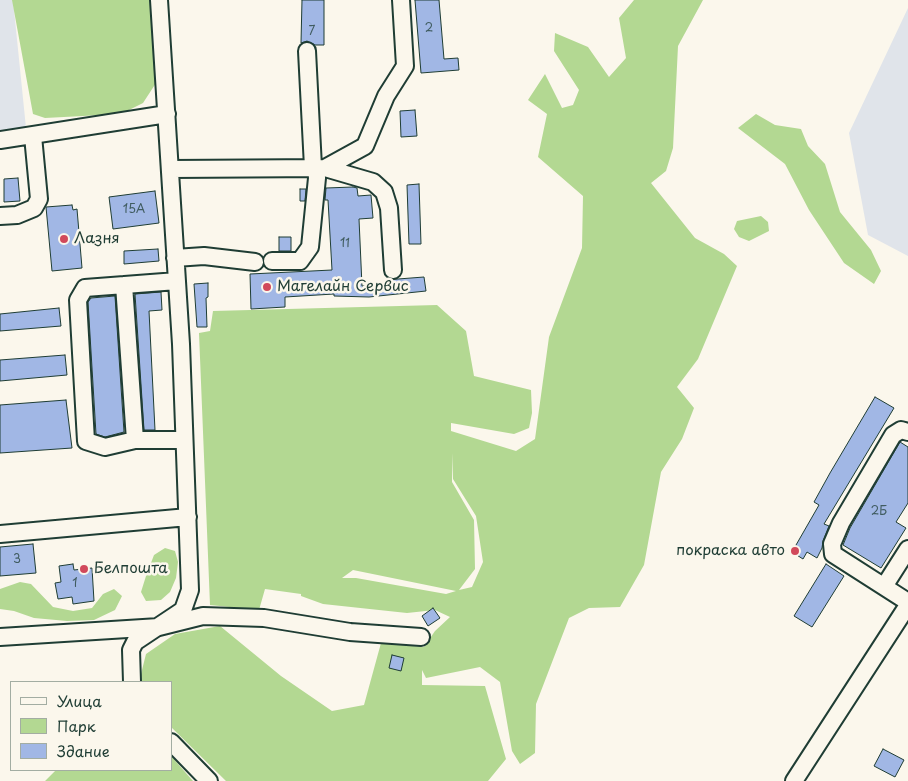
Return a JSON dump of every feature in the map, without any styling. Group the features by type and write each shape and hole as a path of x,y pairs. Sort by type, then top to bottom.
{"street":[{"path":"132,681 131,650 142,636 159,627 183,610 189,596 190,572 171,169 159,0"},
{"path":"318,167 365,146 386,96 405,66 401,0"},
{"path":"272,261 300,261 310,247 318,167 307,51"},
{"path":"0,140 167,114"},
{"path":"0,216 17,215 34,208 39,199 33,136"},
{"path":"171,169 318,167 373,182 384,192 389,208 393,270"},
{"path":"175,258 204,256 256,262"},
{"path":"177,281 85,288 78,300 86,441 105,448 135,440 184,440"},
{"path":"124,285 135,440"},
{"path":"794,781 908,603 885,585 833,554 832,544 841,523 893,435 901,430 908,432"},
{"path":"0,534 188,517"},
{"path":"885,585 908,549"},
{"path":"0,637 159,627 203,616 264,618 350,632 421,638"},
{"path":"112,629 131,650"},
{"path":"172,743 209,781"}],"shaded area":[{"path":"0,0 13,0 26,128 0,131"},
{"path":"908,8 908,256 868,235 849,133"}],"green space":[{"path":"12,0 152,0 156,83 143,103 121,114 45,118 33,114"},
{"path":"634,0 703,0 678,46 673,148 666,171 651,183 695,238 724,254 737,266 698,359 677,387 694,408 682,439 661,472 644,565 620,607 589,608 569,618 536,704 535,753 520,764 512,751 500,682 480,667 426,678 422,670 422,685 485,686 506,759 488,781 226,781 172,728 172,681 142,681 140,678 146,654 175,634 220,626 281,676 332,711 364,705 381,643 424,647 435,631 450,617 435,610 407,613 323,604 301,596 301,594 265,589 259,610 210,605 199,333 210,331 213,311 437,305 466,331 474,376 531,390 532,413 529,428 514,434 451,423 451,431 516,451 535,439 549,337 582,248 583,196 538,157 547,114 528,100 545,74 562,108 573,105 579,90 554,51 555,33 588,47 609,77 626,58 619,18","holes":["452,453 453,479 476,516 483,562 472,587 459,590 475,569 474,520 452,482","353,570 456,591 446,594 356,578 342,578"]},
{"path":"756,114 775,125 801,129 808,146 825,164 840,212 871,250 881,271 874,284 844,263 809,210 785,164 738,128"},
{"path":"761,216 768,222 769,231 749,241 739,237 734,229 737,221"},
{"path":"165,548 175,551 178,562 176,578 170,592 161,600 146,601 141,592 146,576 154,555"},
{"path":"20,582 31,584 53,607 73,611 92,608 103,594 114,589 122,596 115,610 94,620 67,621 34,618 14,611 0,609 0,589"},
{"path":"172,757 193,781 45,781 55,771 172,771"}],"building":[{"path":"302,0 324,0 324,45 315,45 307,41 301,43"},
{"path":"415,0 439,0 444,59 458,58 459,70 421,73"},
{"path":"415,110 417,136 401,137 400,111"},
{"path":"18,178 20,201 4,202 4,179"},
{"path":"419,184 421,244 409,244 407,185"},
{"path":"326,188 357,188 358,196 371,195 373,218 359,219 362,286 385,286 385,280 424,277 426,291 369,297 334,296 334,294 285,297 285,307 251,309 250,274 332,270 328,200 325,200"},
{"path":"300,189 306,189 305,201 300,201"},
{"path":"155,191 159,223 113,229 109,197"},
{"name":"Лазня","path":"72,205 73,210 77,209 82,268 52,271 46,207"},
{"path":"279,237 291,237 291,251 279,251"},
{"path":"158,249 159,261 124,264 124,251"},
{"path":"208,283 208,297 206,298 207,327 197,327 194,284"},
{"path":"161,292 162,310 149,311 155,430 144,430 135,294"},
{"path":"115,296 124,432 105,437 96,434 88,302 91,298"},
{"path":"59,308 61,326 0,331 0,314"},
{"path":"65,355 67,375 0,381 0,360"},
{"path":"875,397 894,408 824,524 829,526 817,558 807,552 803,559 792,552 819,505 814,502"},
{"path":"66,400 72,448 0,453 0,405"},
{"path":"900,442 908,447 908,503 896,522 906,528 881,568 843,545 850,528"},
{"path":"33,544 36,573 0,576 0,547"},
{"path":"73,564 74,570 92,568 94,601 73,604 72,597 58,599 55,583 61,582 59,566"},
{"path":"826,564 844,576 812,627 794,616"},
{"path":"433,608 440,618 428,626 422,616"},
{"path":"392,655 404,658 401,671 389,668"},
{"path":"883,749 904,760 895,777 874,766"}],"place":[{"name":"Лазня","path":"64,239"},
{"name":"Магелайн Сервис","path":"267,287"},
{"name":"покраска авто","path":"795,551"},
{"name":"Белпошта","path":"84,569"}]}
